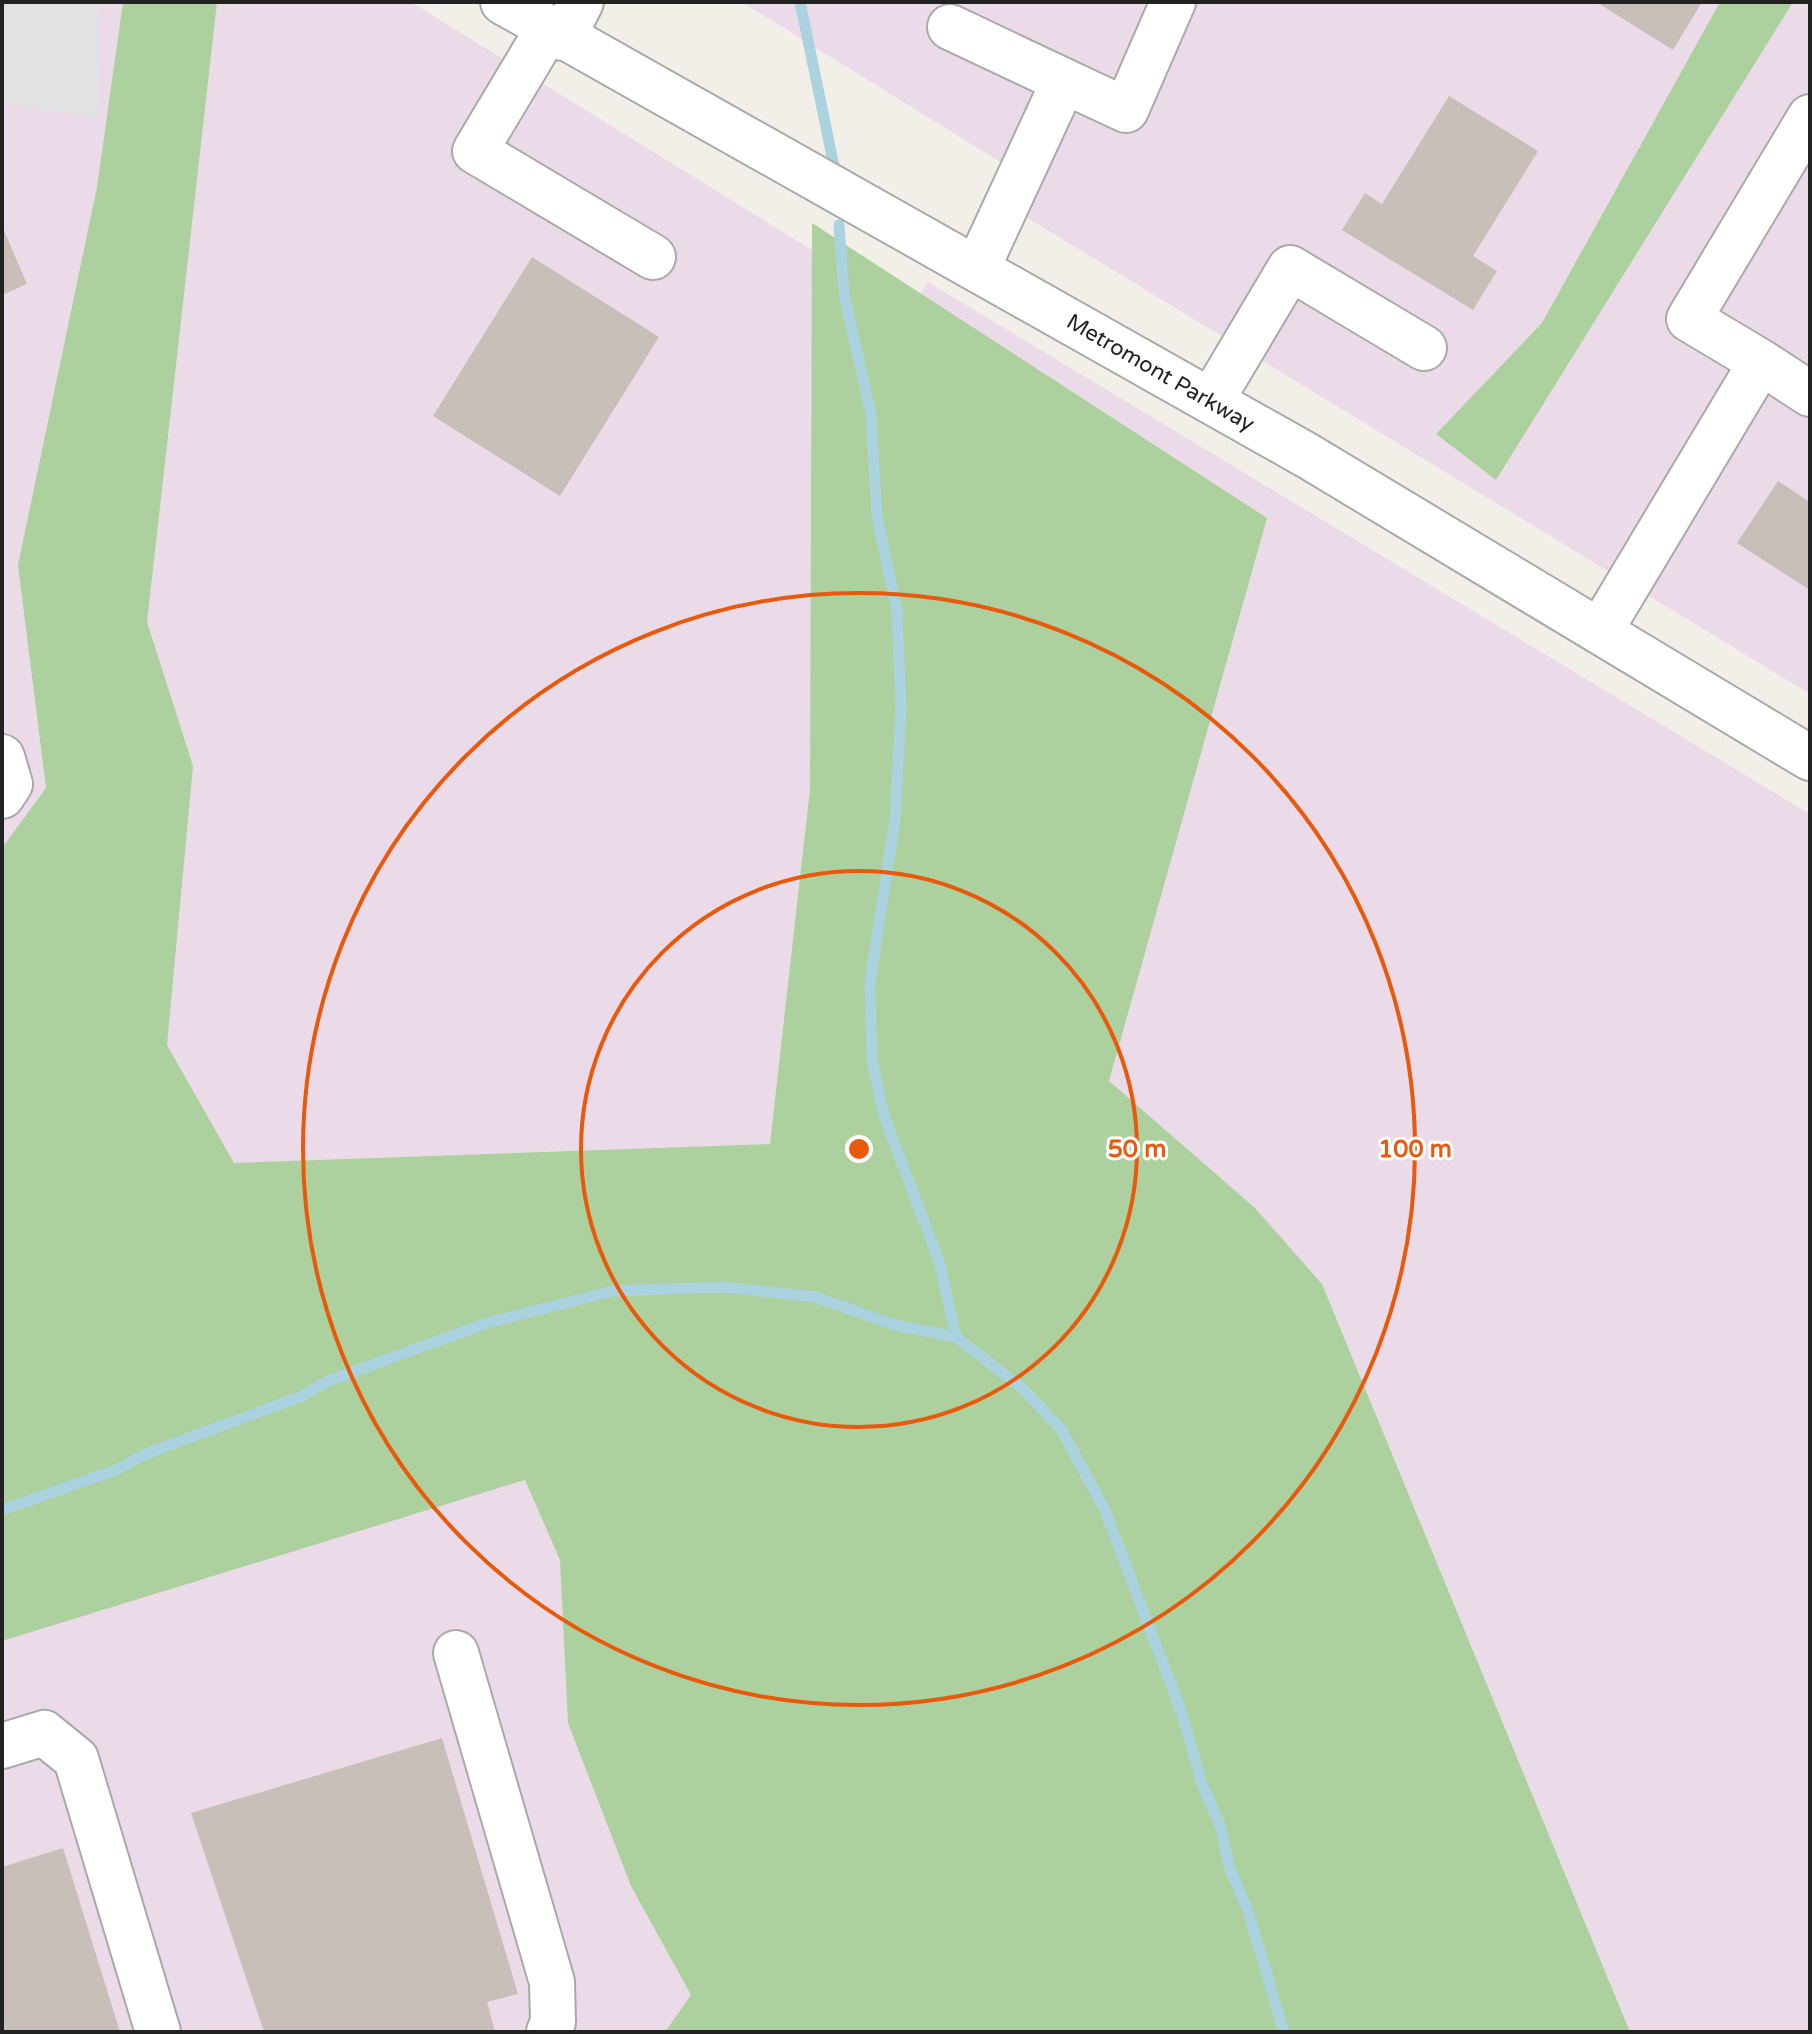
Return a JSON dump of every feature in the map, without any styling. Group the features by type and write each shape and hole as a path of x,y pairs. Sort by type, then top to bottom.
{"street":[{"name":"Metromont Parkway","path":"503,2 564,23 977,269 1211,401 1810,758"},
{"path":"950,27 1126,110 1173,2"},
{"path":"564,23 475,151 653,257"},
{"path":"977,269 1064,81"},
{"path":"1810,117 1689,319 1810,394"},
{"path":"1211,401 1290,268 1424,348"},
{"path":"1600,631 1761,362"},
{"path":"2,757 10,784 2,796"},
{"path":"456,1653 552,1982 553,2022 549,2032"},
{"path":"2,1746 44,1733 76,1759 158,2032"}],"shaded area":[{"path":"2,2 411,2 909,310 928,282 1810,814 1810,2032 2,2032"},
{"path":"2,2 97,2 98,117 2,103"},
{"path":"742,2 1810,2 1810,694 1001,202 1018,173"}],"green space":[{"path":"123,2 217,2 147,622 193,766 167,1045 234,1163 770,1144 810,789 812,223 1267,518 1109,1081 1255,1208 1322,1284 1630,2032 665,2032 691,1995 631,1886 568,1723 560,1560 525,1480 2,1641 2,848 46,788 18,565 97,187"},
{"path":"1720,2 1793,2 1496,480 1436,434 1542,323"}],"building":[{"path":"1596,2 1702,2 1673,50"},
{"path":"1449,96 1538,151 1473,256 1497,271 1473,310 1342,230 1365,193 1382,204"},
{"path":"2,226 27,284 2,295"},
{"path":"532,257 659,337 560,496 433,416"},
{"path":"1778,481 1810,502 1810,590 1737,543"},
{"path":"442,1738 518,1994 487,2002 495,2032 264,2032 191,1813"},
{"path":"63,1848 120,2032 2,2032 2,1867"}],"waterway":[{"path":"800,2 834,166"},
{"path":"839,225 844,294 871,415 877,517 897,611 901,710 895,820 870,982 872,1060 884,1116 939,1261 956,1337"},
{"path":"2,1510 116,1470 143,1455 302,1396 328,1381 487,1323 613,1291 724,1287 815,1297 894,1325 956,1337 1022,1388 1061,1429 1105,1510 1182,1714 1202,1784 1221,1828 1229,1866 1248,1911 1284,2032"}]}
